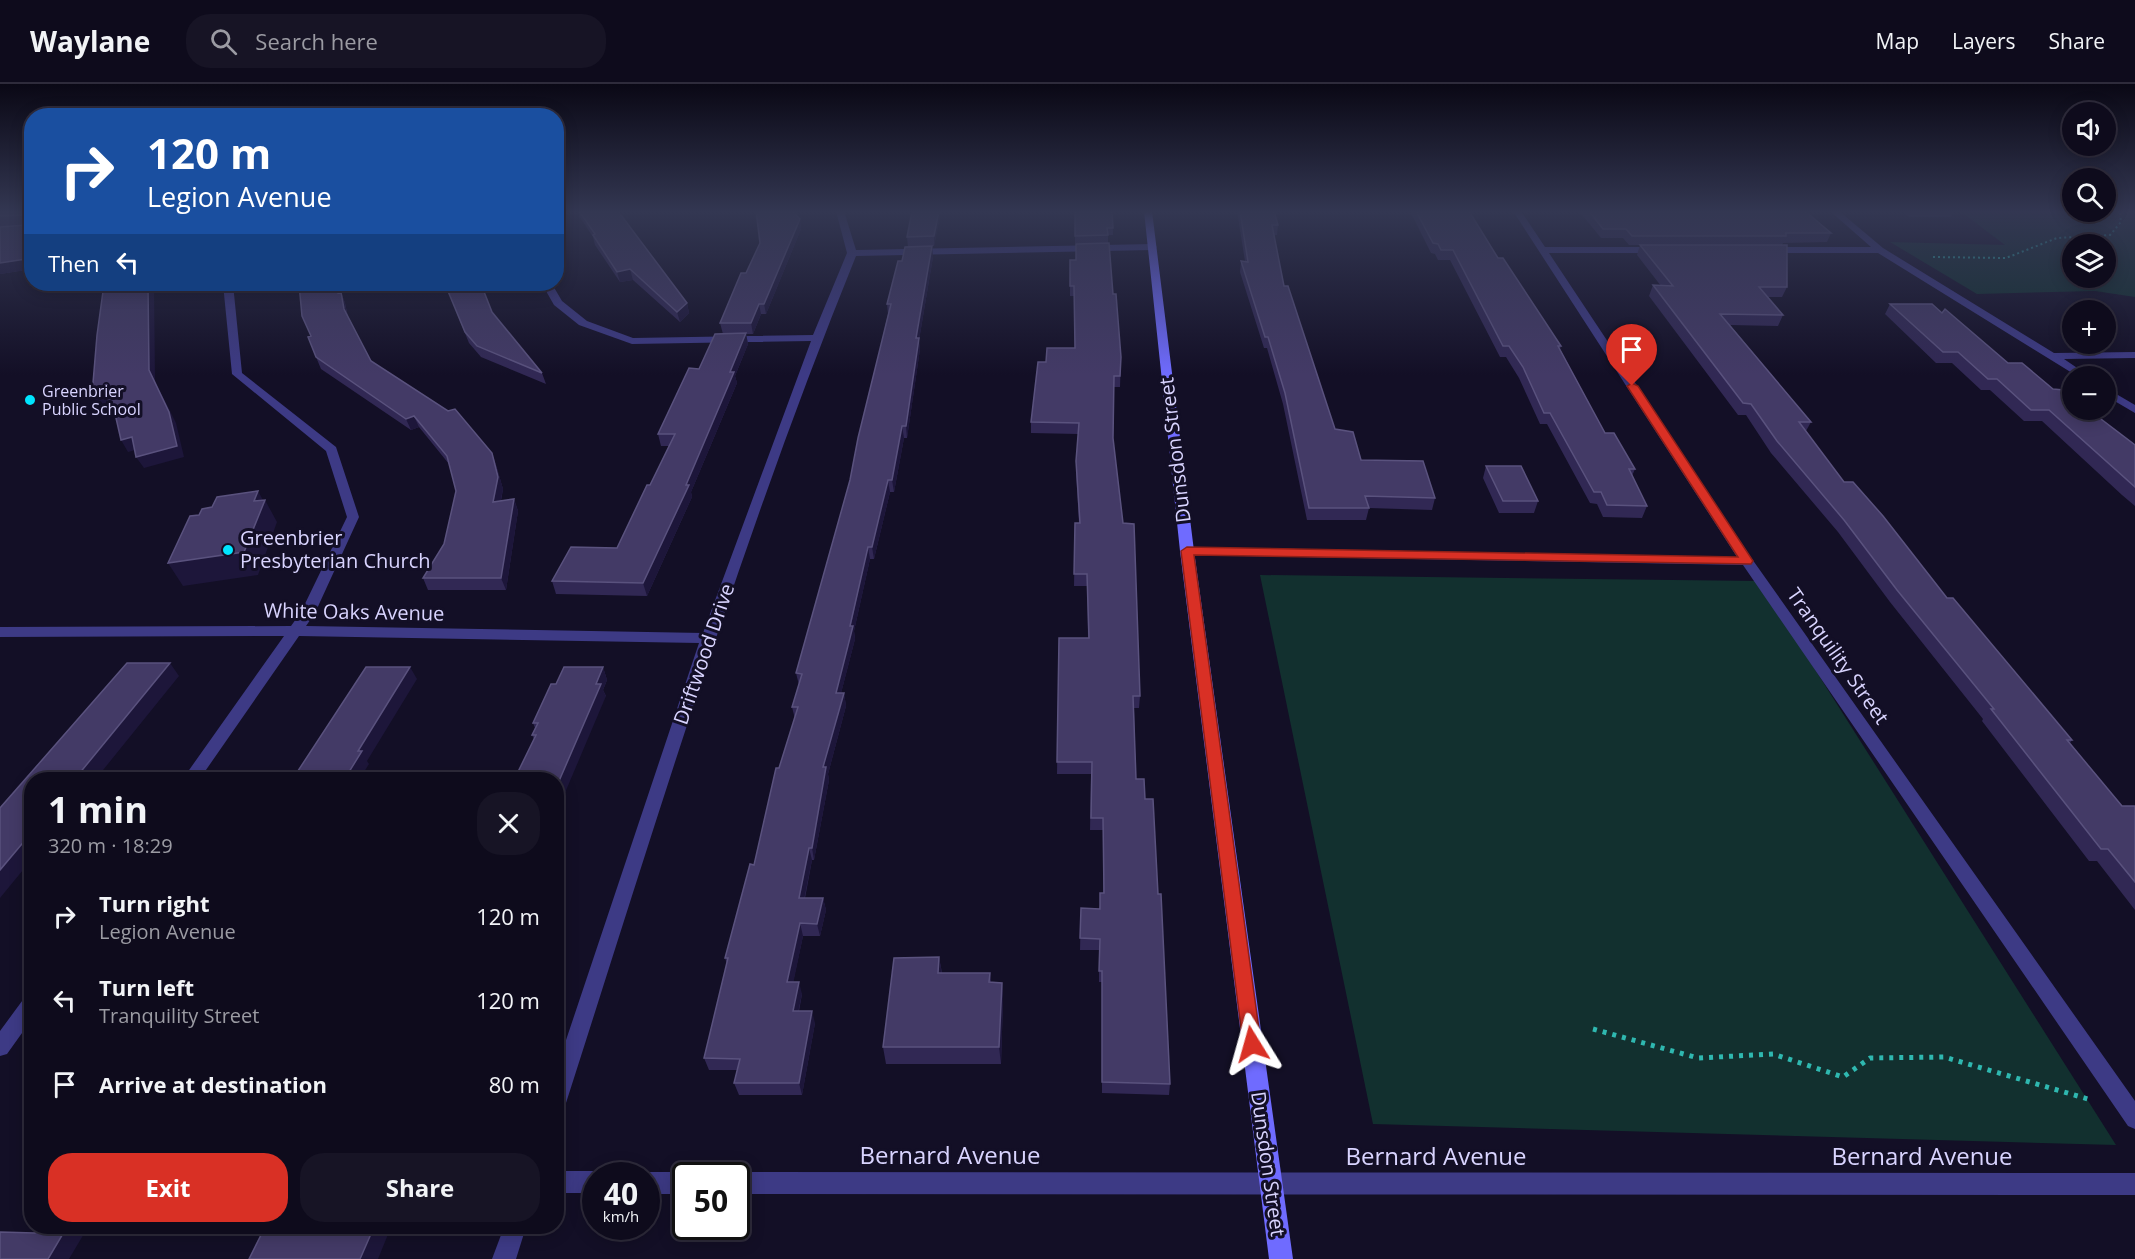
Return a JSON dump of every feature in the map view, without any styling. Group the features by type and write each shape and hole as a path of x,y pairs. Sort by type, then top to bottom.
{"main road":[{"name":"Dunsdon Street","path":"1154,266 1187,551 1281,1259"}],"street":[{"name":"Driftwood Drive","path":"564,1079 708,638 817,338 847,266"},
{"name":"Tranquility Street","path":"1554,266 1747,561 2133,1116"},
{"path":"1905,266 2069,366"},
{"path":"196,772 308,614 353,517 332,450 237,374 229,291"},
{"path":"551,291 558,303 583,323 632,341 817,338"},
{"path":"2053,356 2135,355"},
{"path":"2116,398 2135,410"},
{"path":"1187,551 1747,561"},
{"name":"White Oaks Avenue","path":"0,632 296,631 708,638"},
{"path":"0,1047 24,1014"},
{"path":"564,1182 582,1182"},
{"name":"Bernard Avenue","path":"750,1183 2135,1184"},
{"path":"504,1259 513,1234"}],"path":[{"path":"1593,1029 1698,1058 1773,1054 1843,1077 1870,1058 1944,1057 2013,1076 2133,1116"}],"green space":[{"path":"1930,266 2062,266 2062,288 2116,288 2116,266 2135,266 2135,297 2095,291 1977,294"},
{"path":"1260,575 1759,581 2116,1145 1373,1124"}],"building":[{"path":"613,266 659,266 687,303 677,312 630,269 617,272"},
{"path":"749,266 780,266 764,304 759,304 751,323 720,323 741,273 746,273"},
{"path":"897,266 929,266 916,338 919,338 906,426 902,426 892,480 888,480 872,547 868,547 850,626 853,626 836,693 844,693 823,767 826,767 812,848 809,848 799,898 823,898 817,924 800,923 787,982 799,982 793,1011 812,1011 799,1083 734,1083 740,1059 704,1058 728,958 725,958 750,864 754,865 776,768 779,768 798,707 792,707 802,674 796,673 850,480 891,304 887,304"},
{"path":"1070,266 1111,266 1113,294 1116,294 1121,357 1120,376 1114,376 1113,438 1123,523 1134,524 1140,696 1133,696 1136,779 1144,779 1145,799 1153,799 1158,894 1161,894 1170,1084 1102,1082 1100,939 1080,938 1081,908 1100,909 1100,893 1104,893 1103,818 1091,818 1092,762 1057,762 1059,638 1089,638 1087,574 1074,574 1075,523 1080,523 1076,461 1079,423 1031,422 1038,362 1046,362 1047,348 1075,348 1074,286 1070,286"},
{"path":"1243,266 1280,266 1284,286 1288,286 1335,429 1353,432 1361,460 1423,461 1435,498 1365,496 1369,508 1309,508 1285,393 1268,337 1265,337"},
{"path":"1461,266 1508,266 1561,346 1558,346 1605,433 1614,433 1635,469 1629,469 1647,506 1607,505 1601,492 1594,492 1550,413 1544,413 1523,367 1509,346 1503,346"},
{"path":"1657,266 1787,266 1787,287 1759,287 1783,315 1720,314 1811,422 1799,422 1844,482 1853,482 1883,516 1947,598 1953,598 2072,740 2067,740 2122,806 2135,806 2135,882 2108,849 2101,849 1991,709 1994,709 1897,590 1844,520 1777,441 1751,404 1743,403 1653,285 1673,286"},
{"path":"103,291 148,291 149,370 169,412 177,446 136,457 132,437 121,440 116,418 105,393 92,395"},
{"path":"300,291 341,292 344,309 371,361 448,411 455,409 492,453 498,477 493,502 514,499 501,578 423,578 444,544 456,491 447,456 414,416 406,419 316,357 308,337 311,336 302,316"},
{"path":"448,291 484,291 492,312 542,373 477,346 465,332"},
{"path":"1890,304 1932,304 1942,313 1945,309 2008,363 2022,363 2053,389 2062,390 2062,420 2102,420 2135,445 2135,487 2049,410 2031,410 1997,379 1988,379 1958,352 1943,352"},
{"path":"746,333 730,372 734,372 686,485 689,485 643,583 552,581 571,547 617,548 647,485 650,485 675,434 658,434 689,368 699,369 715,334"},
{"path":"1486,466 1521,466 1538,501 1503,501"},
{"path":"258,491 254,501 265,500 244,552 168,563 190,516 199,515 202,509 212,507 217,497"},
{"path":"127,663 170,663 81,772 32,772"},
{"path":"366,667 410,667 358,751 362,751 349,772 297,772"},
{"path":"564,667 603,667 596,684 601,684 563,772 518,772 536,735 532,735 538,723 533,723 551,684 556,684"},
{"path":"24,781 24,842 0,870 0,808"},
{"path":"939,957 938,973 990,973 989,982 1002,983 999,1047 883,1047 894,958"},
{"path":"0,1232 63,1234 48,1259 0,1259"},
{"path":"262,1234 371,1234 360,1259 249,1259"}],"place":[{"name":"Greenbrier Public School","path":"30,400"},
{"name":"Greenbrier Presbyterian Church","path":"228,550"}],"route":[{"path":"1252,1044 1187,551 1747,561 1632,386"}]}
